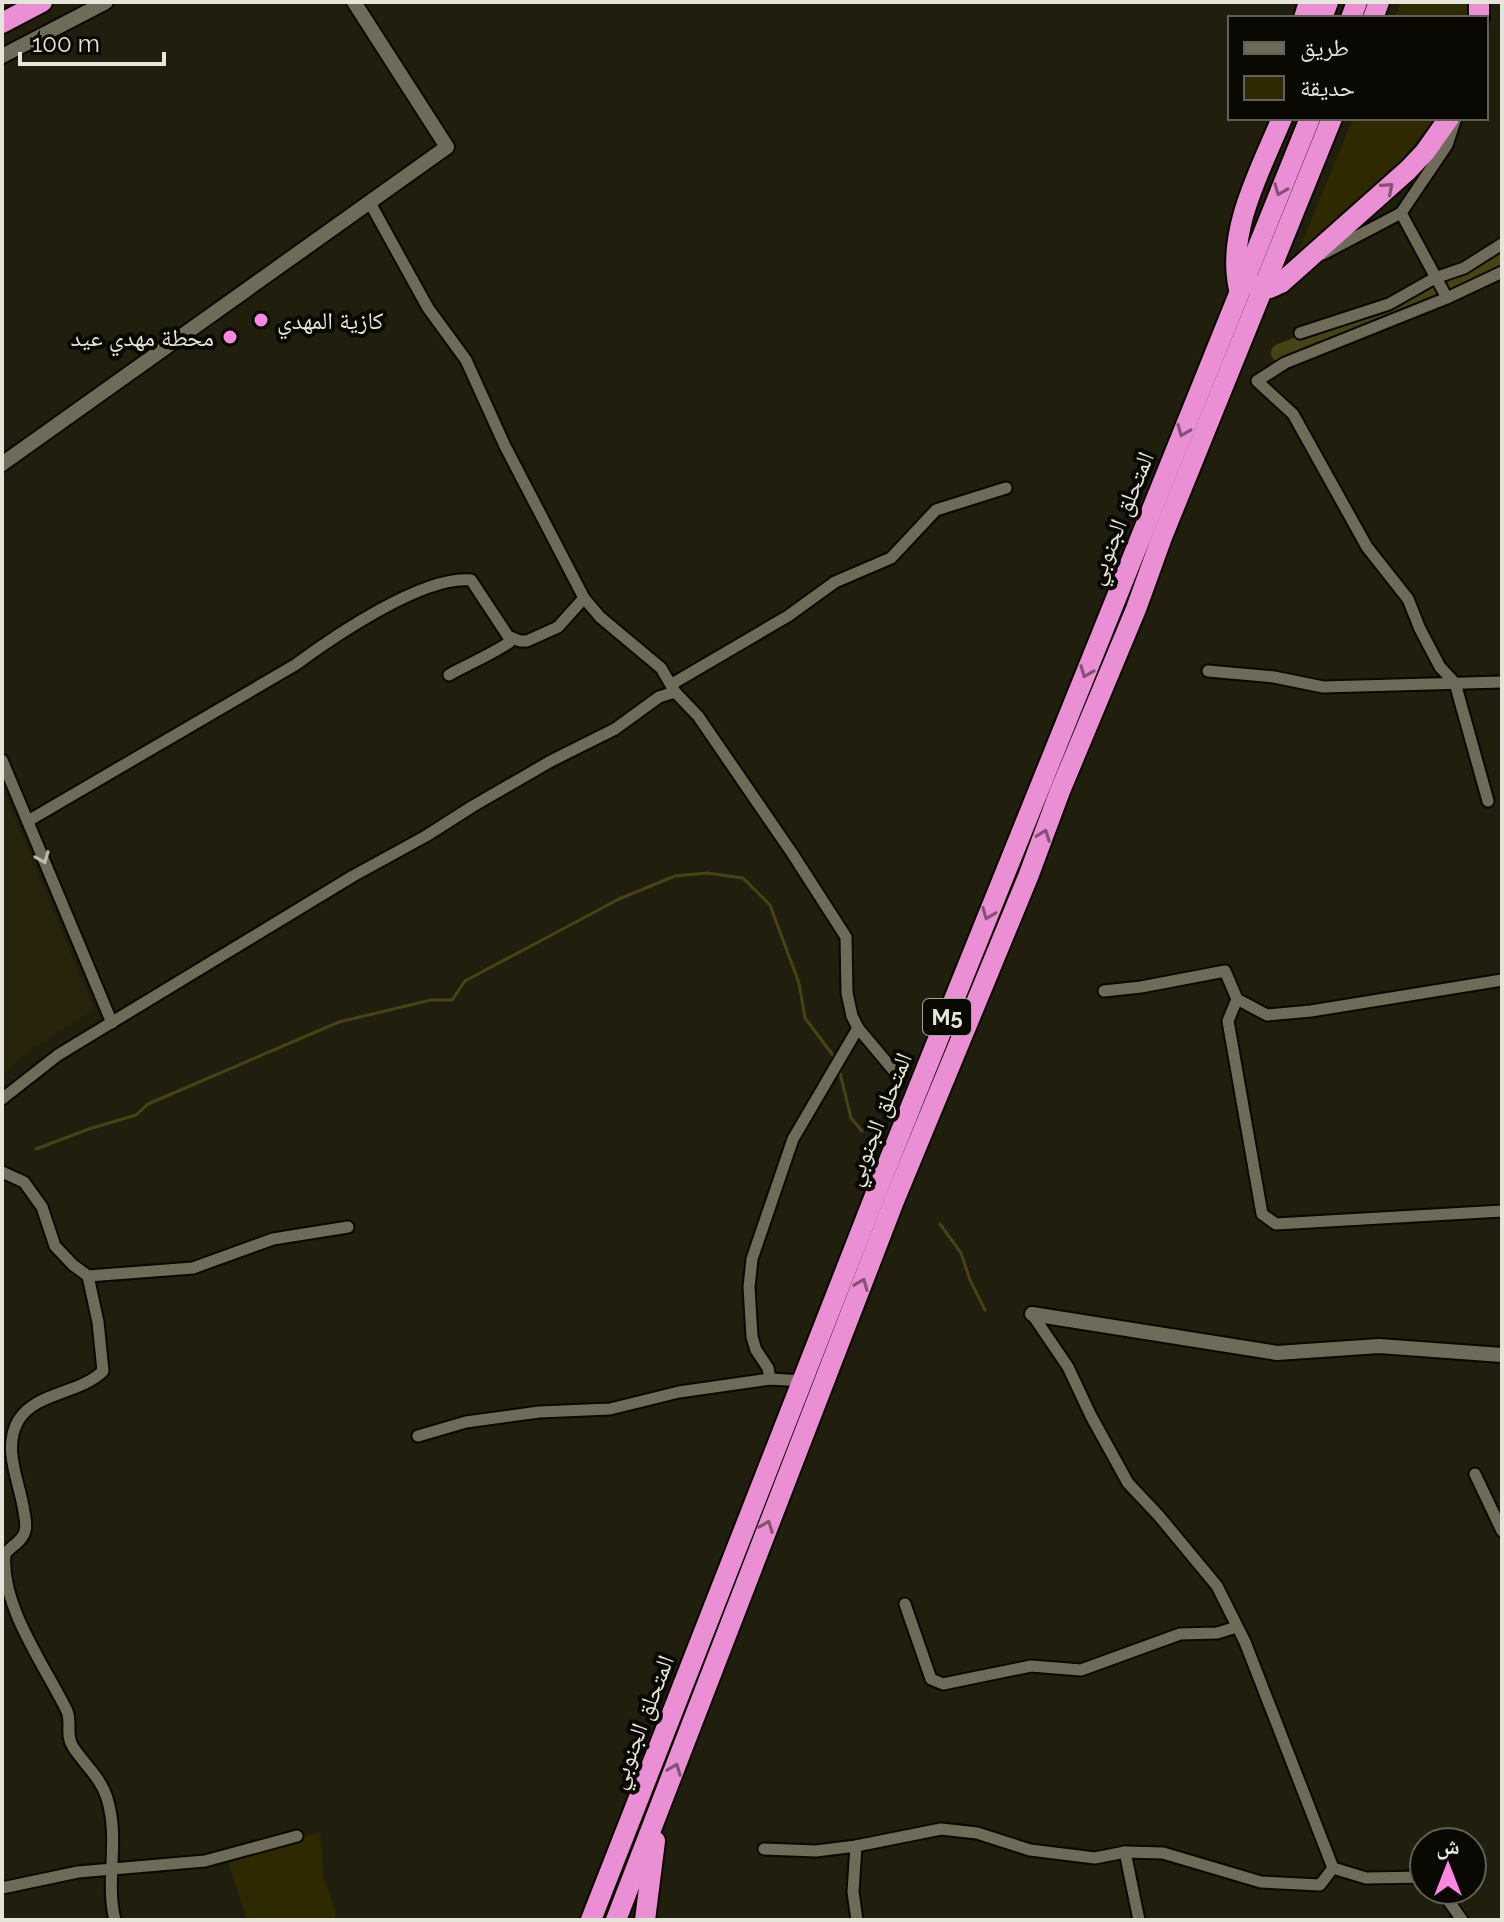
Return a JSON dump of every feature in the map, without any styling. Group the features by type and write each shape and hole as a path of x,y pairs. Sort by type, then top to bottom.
{"highway":[{"path":"2,23 42,2"},
{"name":"المتحلق الجنوبي","path":"591,1920 876,1193 1309,120"},
{"name":"المتحلق الجنوبي","path":"616,1920 883,1230 1331,120"},
{"path":"1278,123 1238,231 1235,261 1241,286 1263,288 1281,283 1408,170 1448,120"},
{"path":"645,1920 659,1812"}],"street":[{"path":"2,56 106,2"},
{"path":"2,464 447,147 354,2"},
{"path":"1307,259 1335,249 1401,213 1447,145 1455,120"},
{"path":"370,203 428,308 466,360 505,446 584,598 600,617 661,668 757,799 846,937 847,993 852,1016 858,1028 894,1071"},
{"path":"1401,213 1447,298"},
{"path":"1300,333 1389,304 1435,278 1464,268 1502,244"},
{"path":"1488,801 1455,683 1440,667 1408,599 1359,534 1293,414 1257,381 1285,363 1447,298 1502,272"},
{"path":"2,1099 58,1055 353,876 551,761 615,729 835,582 891,558 936,510 1006,488"},
{"path":"28,821 295,665 360,621 404,597 457,580 471,580 508,636 527,641 558,627 584,598"},
{"path":"449,675 506,646 513,639"},
{"path":"1208,671 1274,677 1323,687 1502,682"},
{"path":"2,760 112,1023"},
{"path":"1104,991 1225,971 1237,999 1267,1015 1311,1011 1502,980"},
{"path":"1237,999 1228,1021 1262,1214 1276,1224 1502,1211"},
{"path":"770,1379 768,1368 756,1350 752,1337 749,1287 752,1259 793,1139 858,1028"},
{"path":"2,1172 24,1182 42,1207 55,1246 88,1276 193,1268 273,1239 348,1227"},
{"path":"88,1276 98,1322 103,1371 93,1382 28,1409 18,1421 6,1453 21,1488 26,1529 4,1559 6,1597 10,1608 67,1712 71,1744 106,1794 114,1851 112,1899 115,1920"},
{"path":"1032,1314 1277,1353 1379,1346 1502,1355"},
{"path":"1032,1314 1068,1367 1128,1483 1217,1586 1282,1733 1333,1868"},
{"path":"418,1436 466,1422 539,1412 610,1409 679,1392 770,1379 803,1381"},
{"path":"1475,1474 1502,1531"},
{"path":"905,1604 931,1679 943,1684 1031,1666 1081,1670 1180,1634 1217,1633 1237,1627"},
{"path":"764,1849 816,1851 941,1829 977,1833 1030,1850 1095,1858 1125,1852 1163,1853 1261,1882 1320,1885 1333,1868"},
{"path":"2,1888 66,1874 205,1861 297,1836"},
{"path":"856,1846 853,1892 857,1920"},
{"path":"1125,1852 1139,1920"},
{"path":"1333,1868 1366,1878 1408,1877"}],"shaded area":[{"path":"2,788 94,1009 22,1056 2,1076"}],"green space":[{"path":"1401,2 1471,2 1472,16 1395,16"},
{"path":"1352,120 1438,120 1392,174 1297,255"},
{"path":"320,1832 324,1880 335,1908 336,1920 247,1920 226,1857"}],"waterway":[{"path":"1280,353 1360,322 1388,315 1471,273 1502,253"},
{"path":"36,1149 136,1115 148,1104 339,1022 431,1000 452,1000 465,981 619,899 675,876 707,873 743,878 770,905 799,983 805,1018 835,1058"},
{"path":"839,1069 851,1118 862,1131"},
{"path":"940,1224 961,1253 985,1310"}],"place":[{"name":"كازية المهدي","path":"261,320"},
{"name":"محطة مهدي عيد","path":"230,337"}]}
